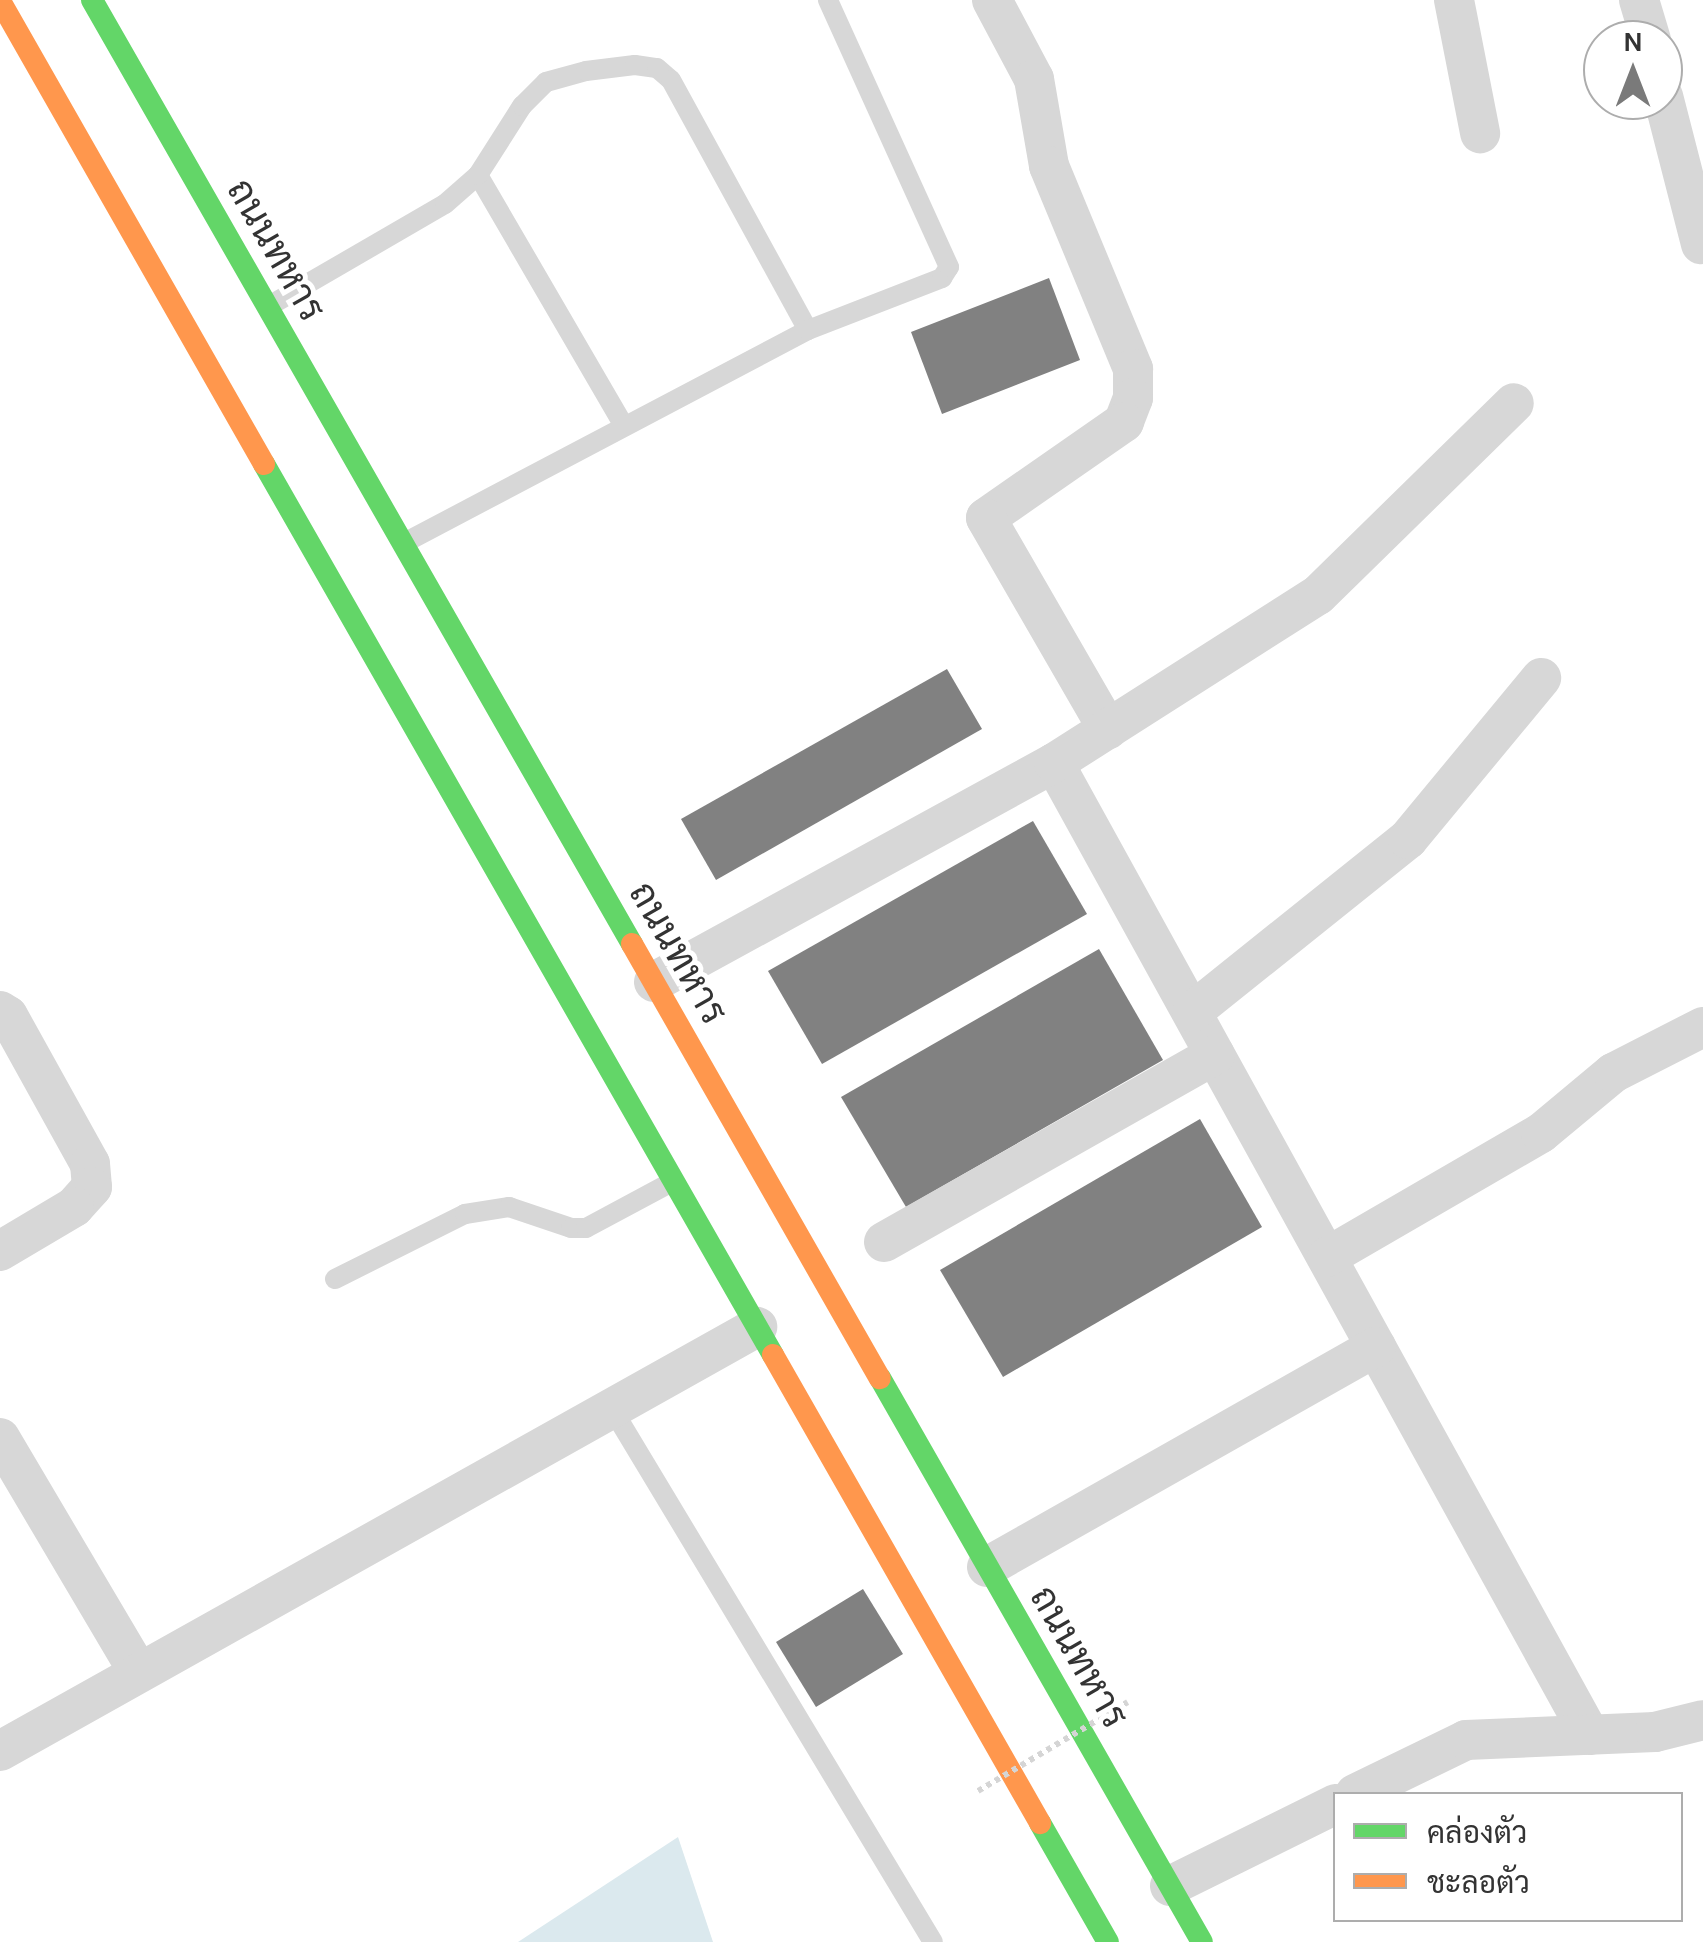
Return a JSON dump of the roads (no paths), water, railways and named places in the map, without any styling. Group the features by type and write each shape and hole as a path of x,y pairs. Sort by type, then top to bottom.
{"main road":[{"name":"ถนนทหาร","path":"92,0 654,982 818,1288 987,1567 1202,1942"},
{"path":"0,1 672,1182 764,1323 1108,1942"}],"street":[{"path":"992,0 1034,78 1049,166 1132,369 1132,398 1124,422 986,518 1108,729"},
{"path":"1454,0 1480,133"},
{"path":"1669,120 1701,244"},
{"path":"654,982 1054,763 1318,595 1514,403"},
{"path":"1192,1012 1408,840 1541,678"},
{"path":"1054,763 1590,1735"},
{"path":"0,1011 8,1016 90,1164 92,1187 74,1207 0,1251"},
{"path":"1326,1257 1541,1133 1613,1073 1703,1027"},
{"path":"884,1242 1215,1055"},
{"path":"0,1750 764,1323"},
{"path":"987,1567 1376,1346"},
{"path":"0,1438 138,1671"},
{"path":"1359,1792 1466,1740 1656,1732 1703,1720"},
{"path":"1170,1886 1333,1805"}],"lane":[{"path":"404,544 623,424 710,385 808,330 942,278 949,267 828,0"},
{"path":"268,306 446,204 478,175 522,106 546,82 586,71 635,65 657,68 670,80 808,330"},
{"path":"478,175 623,424"},
{"path":"335,1278 465,1214 509,1207 571,1228 586,1228 672,1182"},
{"path":"611,1408 933,1942"}]}
